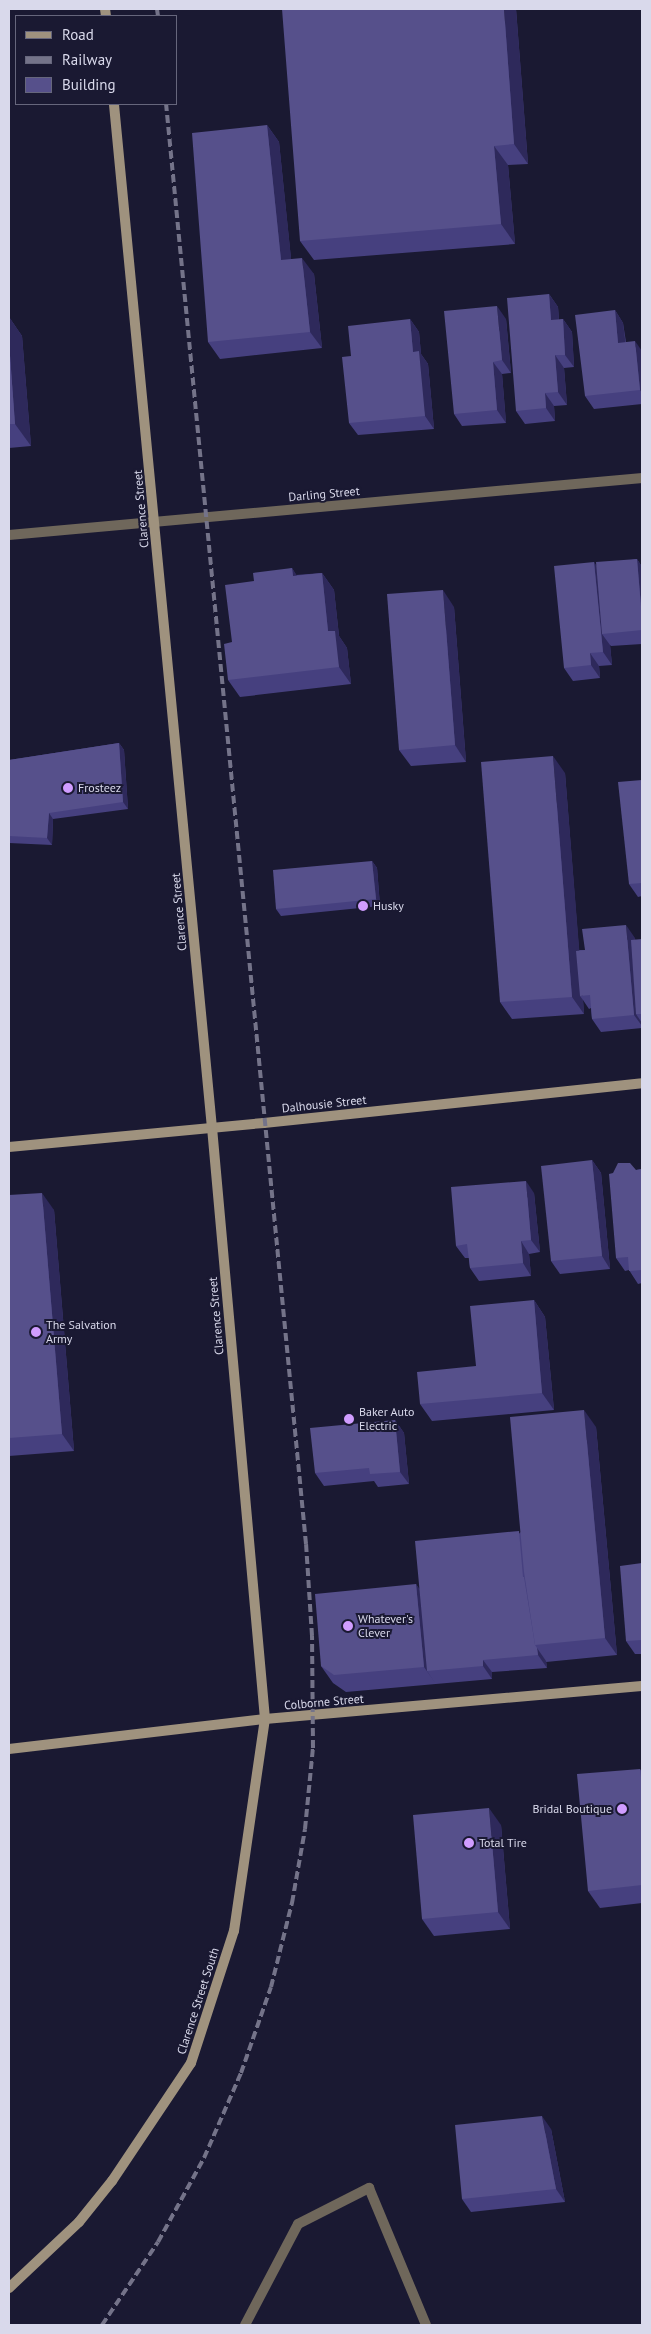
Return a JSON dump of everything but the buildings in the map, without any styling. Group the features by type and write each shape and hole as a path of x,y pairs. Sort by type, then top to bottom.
{"main road":[{"name":"Clarence Street","path":"114,105 212,1128 265,1719"},
{"name":"Dalhousie Street","path":"9,1147 212,1128 642,1083"},
{"name":"Colborne Street","path":"9,1749 265,1719 642,1686"},
{"name":"Clarence Street South","path":"9,2288 79,2222 112,2181 190,2063 234,1931 265,1719"}],"street":[{"name":"Darling Street","path":"9,535 642,478"},
{"path":"245,2325 298,2224 369,2188 426,2325"}],"railway":[{"path":"157,9 158,15"},
{"path":"102,2325 158,2242 204,2158 241,2073 271,1987 292,1903 305,1829 313,1748 312,1636 306,1544 166,105"}],"place":[{"name":"Frosteez","path":"68,788"},
{"name":"Husky","path":"363,906"},
{"name":"The Salvation Army","path":"36,1332"},
{"name":"Baker Auto Electric","path":"349,1419"},
{"name":"Whatever's Clever","path":"348,1626"},
{"name":"Bridal Boutique","path":"622,1809"},
{"name":"Total Tire","path":"469,1843"}]}
